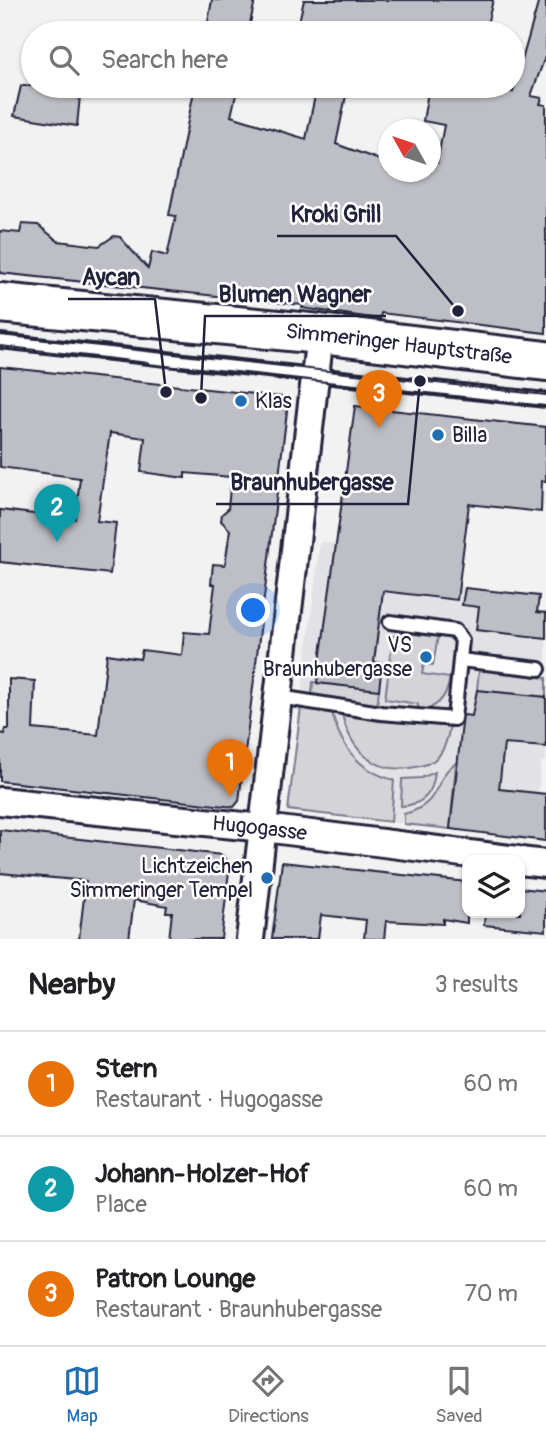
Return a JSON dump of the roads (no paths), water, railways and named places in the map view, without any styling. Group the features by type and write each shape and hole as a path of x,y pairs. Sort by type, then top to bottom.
{"main road":[{"name":"Simmeringer Hauptstraße","path":"0,303 320,334 546,361"}],"street":[{"path":"250,939 320,334"},
{"name":"Hugogasse","path":"0,801 264,828 479,855"},
{"name":"Hugogasse","path":"525,861 546,864"}],"lane":[{"path":"0,341 546,400"},
{"path":"279,697 401,715 454,719 462,640 455,631 390,622"},
{"path":"460,660 539,669"}],"tram line":[{"path":"0,335 546,395"},
{"path":"0,346 149,363"},
{"path":"181,366 546,406"}],"place":[{"name":"Kroki Grill","path":"458,311"},
{"name":"Braunhubergasse","path":"420,381"},
{"name":"Aycan","path":"166,392"},
{"name":"Blumen Wagner","path":"201,398"},
{"name":"Klas","path":"241,401"},
{"name":"Patron Lounge","path":"379,428"},
{"name":"Billa","path":"438,435"},
{"name":"Johann-Holzer-Hof","path":"57,542"},
{"name":"VS Braunhubergasse","path":"426,657"},
{"name":"Stern","path":"230,797"},
{"name":"Lichtzeichen Simmeringer Tempel","path":"267,878"}]}
